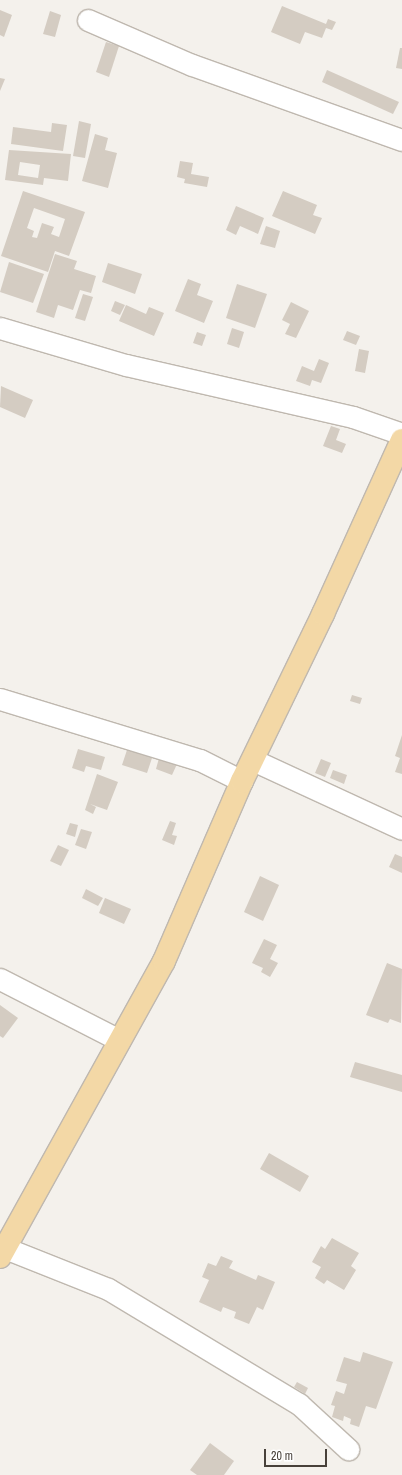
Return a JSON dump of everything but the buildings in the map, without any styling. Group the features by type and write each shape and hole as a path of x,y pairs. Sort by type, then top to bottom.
{"main road":[{"path":"2,1252 164,960 242,781 323,614 402,440"}],"street":[{"path":"88,20 192,65 402,140"},
{"path":"0,328 126,365 354,417 402,434"},
{"path":"0,699 200,760 242,781"},
{"path":"253,760 402,829"},
{"path":"0,979 119,1040"},
{"path":"2,1252 108,1289 299,1404 348,1448"}]}
